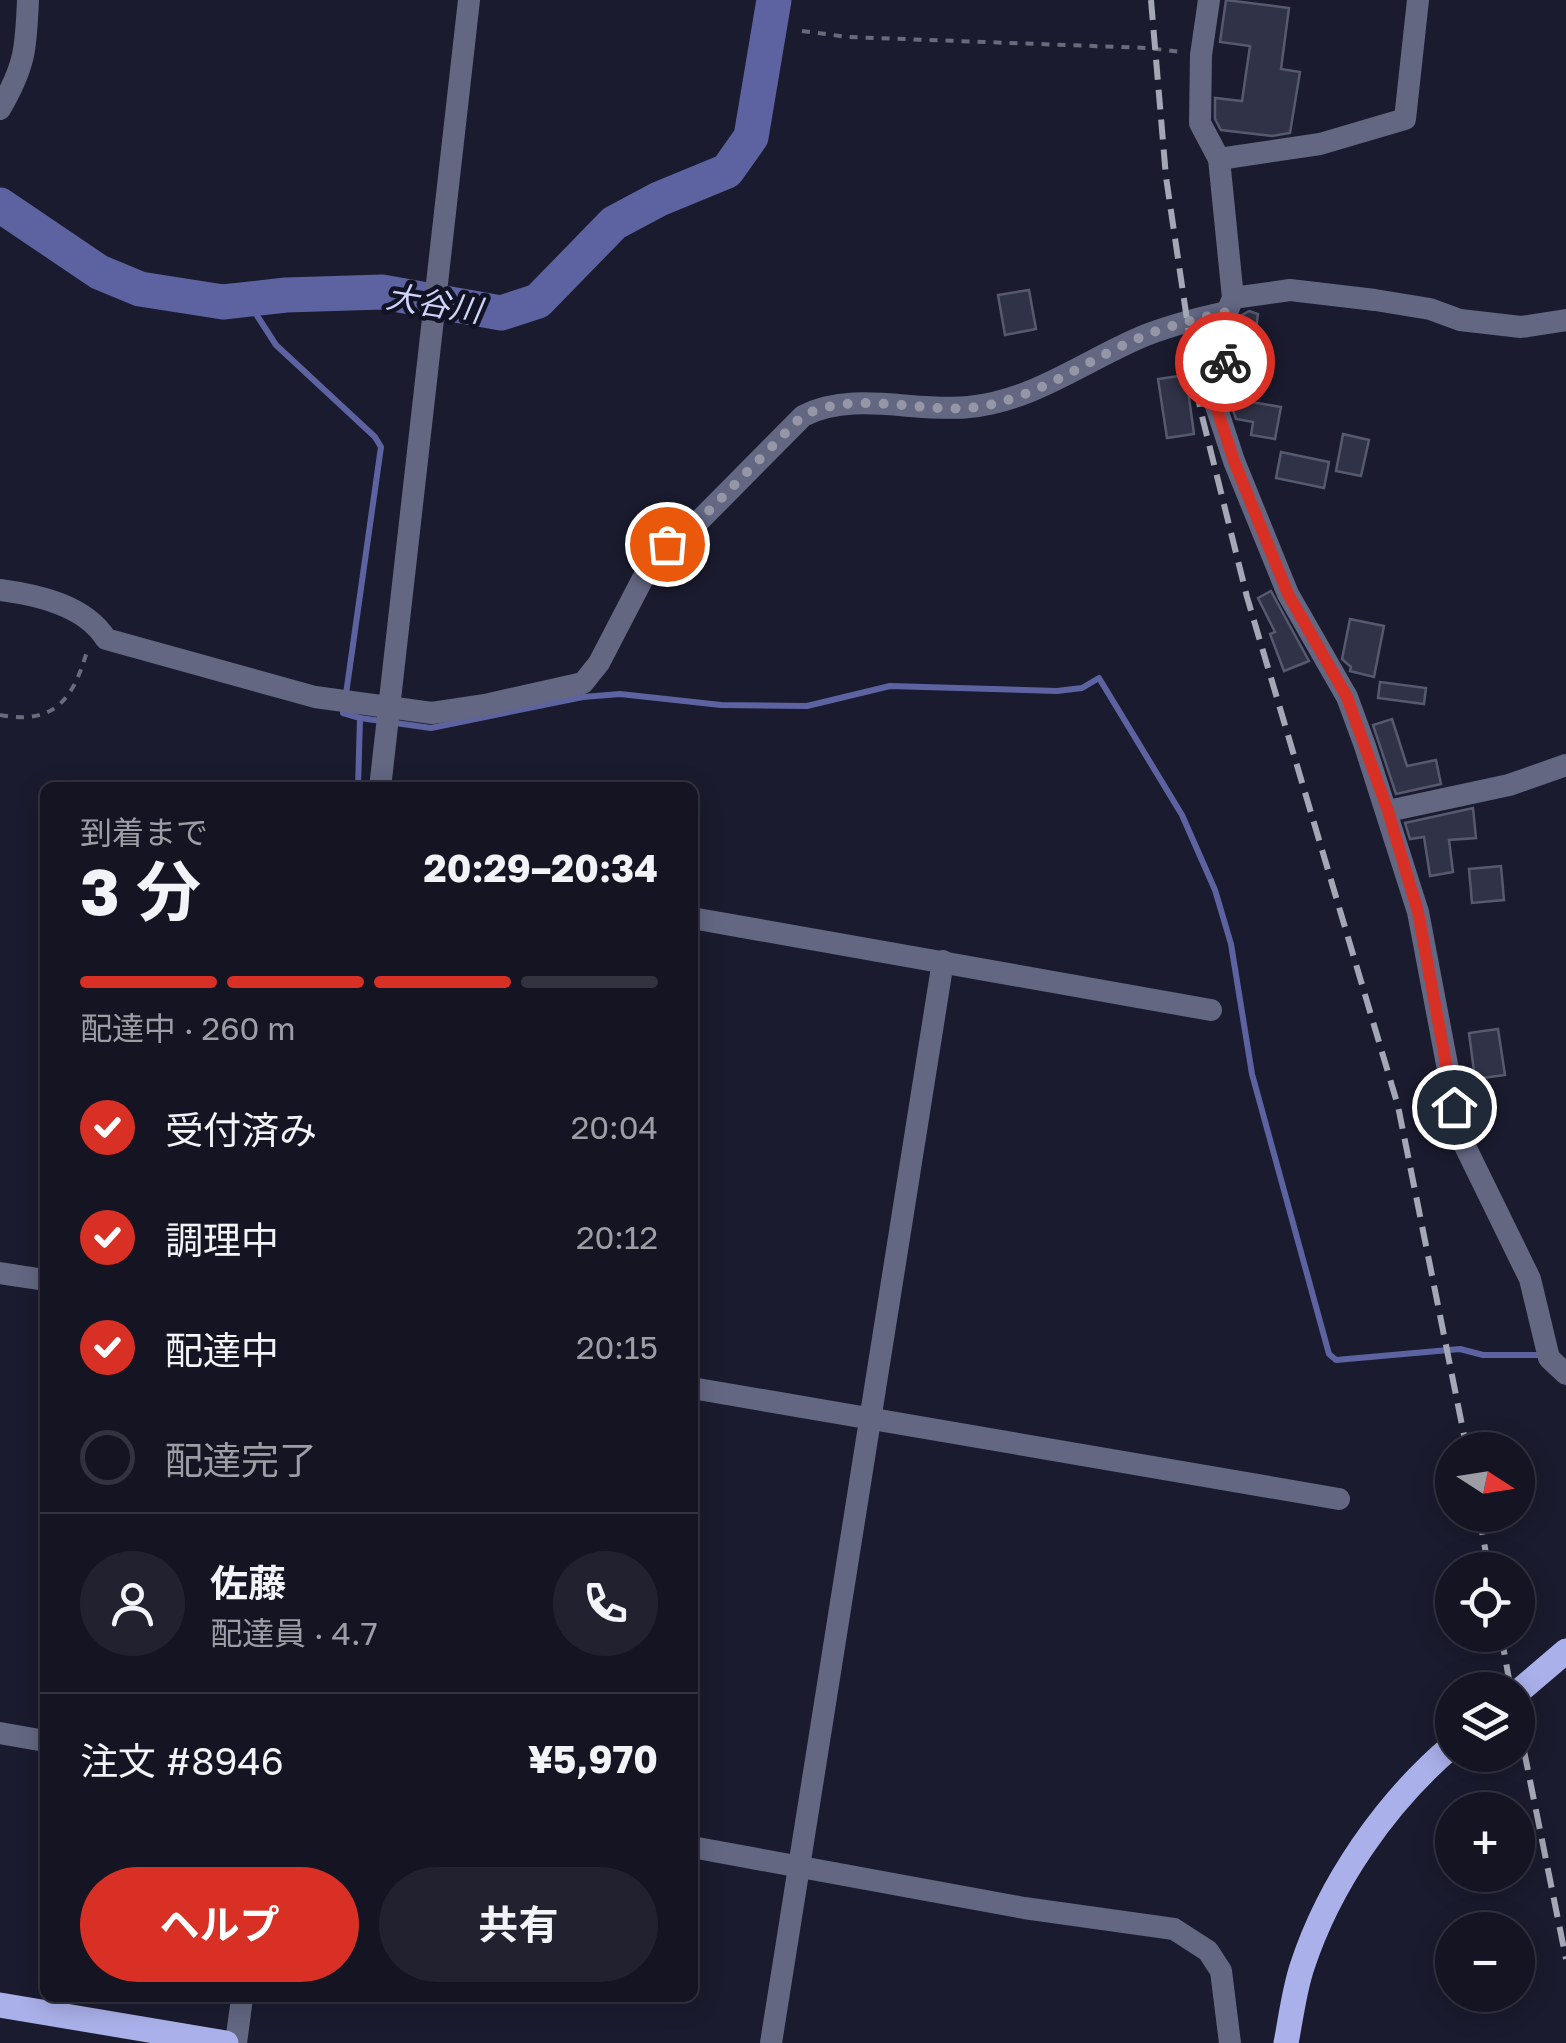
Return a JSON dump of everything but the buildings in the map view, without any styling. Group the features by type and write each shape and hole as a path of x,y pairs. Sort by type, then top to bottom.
{"main road":[{"path":"1535,1677 1566,1651"},
{"path":"1286,2043 1302,1968 1336,1892 1386,1814 1435,1764"},
{"path":"0,2005 226,2043"}],"street":[{"path":"0,109 19,76 26,52 28,0"},
{"path":"381,782 469,0"},
{"path":"1210,0 1201,55 1200,123 1219,159 1230,305 1216,406 1288,594 1347,697 1388,811 1421,928 1461,1138 1530,1279 1549,1358 1566,1374"},
{"path":"1219,159 1320,144 1405,119 1418,0"},
{"path":"0,590 76,610 95,622 106,639 356,705 388,719 485,705 582,683 599,663 653,559 699,521 802,416 816,409 867,403 966,408 995,404 1144,336 1230,305 1290,290 1374,300 1460,320 1521,327 1566,320"},
{"path":"1388,811 1509,784 1566,765"},
{"path":"698,919 1212,1010"},
{"path":"771,2043 943,960"},
{"path":"0,1273 40,1279"},
{"path":"698,1389 1339,1500"},
{"path":"0,1733 40,1739"},
{"path":"698,1847 1024,1908 1174,1930 1208,1951 1221,1971 1230,2043"},
{"path":"236,2043 241,2002"}],"path":[{"path":"802,31 848,37 1148,48 1201,55"},
{"path":"0,715 45,715 64,702 80,676 90,639 99,628"}],"waterway":[{"name":"大谷川","path":"0,205 99,272 140,289 223,302 286,295 382,292 501,313 538,301 614,223 727,171 751,137 774,0"},
{"path":"247,300 276,345 381,447 346,694"},
{"path":"360,718 431,728 583,697 620,694 721,705 807,706 890,686 1057,691 1082,688 1099,678 1182,815 1215,890 1231,944 1252,1074 1329,1354 1336,1360 1460,1349 1483,1355 1545,1355"},
{"path":"344,707 343,713 360,718 358,782"}],"railway":[{"path":"1151,0 1166,177 1200,408 1247,597 1398,1106 1463,1432"},
{"path":"1482,1532 1486,1552"},
{"path":"1504,1652 1508,1672"},
{"path":"1528,1772 1566,1959"}],"way so far":[{"path":"667,544 699,521 802,416 816,409 867,403 966,408 995,404 1144,336 1227,312 1225,362"}],"route":[{"path":"1225,362 1216,406 1234,461 1288,594 1347,697 1388,811 1418,912 1454,1107"}]}
